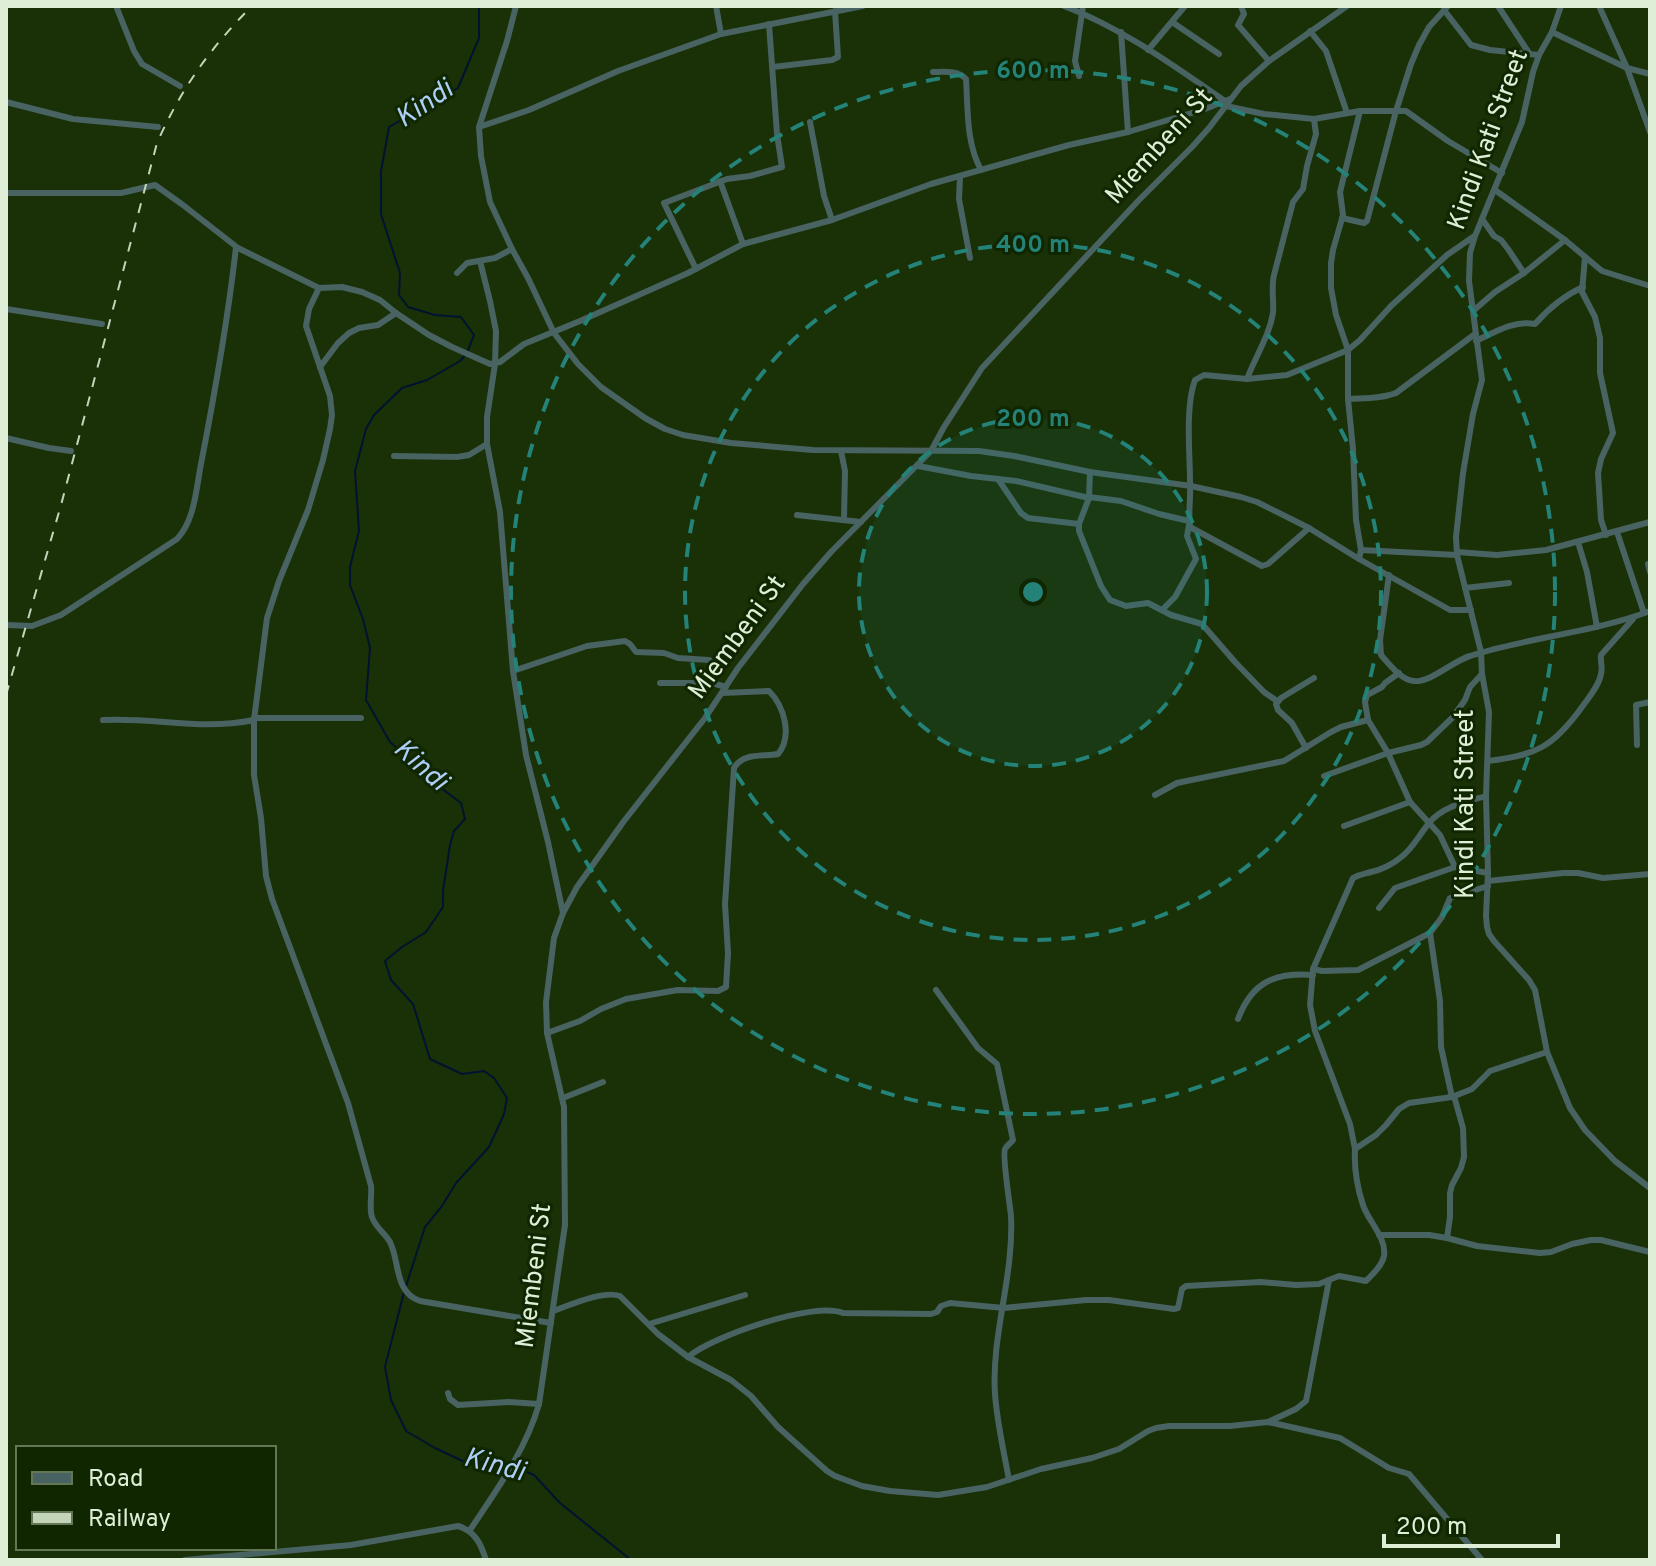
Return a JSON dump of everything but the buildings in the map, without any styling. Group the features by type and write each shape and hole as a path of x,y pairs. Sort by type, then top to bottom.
{"street":[{"path":"116,6 142,64 180,86"},
{"path":"516,6 479,127 490,202 554,333 601,387 645,418 683,435 731,443 841,451 979,451 1090,472 1191,486 1257,502 1309,528 1450,610 1471,610"},
{"path":"716,6 721,34"},
{"path":"479,127 529,110 618,71 721,34 863,6"},
{"path":"1064,6 1082,9 1227,102 1249,112 1314,119 1360,111 1409,113 1502,173"},
{"path":"1148,50 1185,6"},
{"path":"1241,6 1245,12 1238,23 1240,27 1269,61"},
{"name":"Miembeni St","path":"470,1530 517,1457 539,1404 565,1225 563,1098 547,1033 546,1002 554,938 577,887 803,584 931,451 982,368 1192,147 1241,86 1269,61 1347,6"},
{"path":"1498,6 1529,53"},
{"name":"Kindi Kati Street","path":"1561,6 1552,32 1539,55 1522,122 1470,253 1473,311 1482,380 1473,414 1458,506 1457,554 1481,652 1489,712 1486,796 1486,916 1489,934 1535,990 1547,1052 1570,1108 1585,1130 1615,1161 1650,1186"},
{"path":"1599,6 1627,68 1650,132"},
{"path":"1342,218 1367,221 1396,111 1419,45 1429,27 1446,8 1471,45 1539,55"},
{"path":"1079,76 1075,61 1082,9"},
{"path":"773,67 838,57 835,11"},
{"path":"1172,22 1219,54"},
{"path":"696,269 664,203 720,181 782,167 769,24"},
{"path":"1310,31 1326,51 1347,113"},
{"path":"1121,32 1128,132"},
{"path":"1552,32 1627,68 1650,74"},
{"path":"933,72 960,73 966,79 967,115 975,159 981,170"},
{"path":"6,102 73,119 158,127"},
{"path":"6,193 121,193 155,185 236,247 319,288 354,289 380,300 429,335 495,364 538,337 554,333 696,269 743,244 832,220 931,184 1069,145 1128,132 1227,102"},
{"path":"1359,559 1361,550 1356,520 1348,399 1348,350 1331,288 1333,250 1343,212 1340,192 1360,111"},
{"path":"1247,379 1270,325 1274,301 1272,283 1293,202 1303,189 1316,134 1314,119"},
{"path":"810,122 824,196 832,220"},
{"path":"960,177 959,199 970,258"},
{"path":"720,181 743,244"},
{"path":"1495,190 1602,271 1650,286"},
{"path":"1482,219 1524,273"},
{"path":"1162,610 1175,597 1196,559 1187,536 1191,486 1188,447 1191,394 1195,380 1204,375 1247,379 1287,375 1348,350 1447,255 1475,236"},
{"path":"1473,311 1565,240"},
{"path":"6,625 32,626 61,615 185,531 194,502 214,397 229,312 236,247"},
{"path":"457,273 463,265 495,258 512,249"},
{"path":"1585,257 1584,296 1595,317 1601,342 1600,373 1613,433 1598,473 1601,520 1606,535"},
{"path":"480,261 496,331 487,444 500,512 513,671 526,755 563,913"},
{"path":"1348,399 1396,393 1476,338 1514,325 1535,324 1560,300 1583,287"},
{"path":"319,288 309,309 306,326 331,406 330,429 308,510 267,618 254,719 254,775 266,876 348,1103 371,1186 372,1219 390,1243 397,1273 405,1290 413,1299 420,1301 551,1323"},
{"path":"6,309 102,324"},
{"path":"320,367 349,333 378,325 396,313"},
{"path":"6,438 71,451"},
{"path":"394,456 457,457 469,455 487,444"},
{"path":"841,451 845,471 844,519"},
{"path":"918,466 1033,484 1089,498 1121,501 1189,523 1195,531 1262,566 1309,528"},
{"path":"1090,472 1089,498 1079,531 1101,586 1110,600 1126,606 1148,603 1177,617 1202,624 1264,692 1277,701"},
{"path":"998,479 1021,513 1028,518 1079,524"},
{"path":"797,515 861,522"},
{"path":"1361,550 1497,555 1528,553 1650,522"},
{"path":"1389,575 1380,650 1399,673 1407,679 1419,681 1481,652 1597,627 1647,612 1617,532"},
{"path":"1578,542 1597,627"},
{"path":"1465,588 1509,583"},
{"path":"1488,761 1533,753 1562,733 1598,682 1602,669 1601,655 1635,617"},
{"path":"513,671 587,646 625,641 636,652 709,660 715,669 712,683"},
{"path":"1399,673 1367,695 1368,720 1388,753 1410,802 1440,835 1455,867"},
{"path":"1324,776 1388,753 1421,745 1452,718 1470,687 1482,674"},
{"path":"1277,701 1314,678"},
{"path":"547,1033 626,999 678,990 718,991 726,987 728,953 725,904 734,768 742,758 778,754 784,746 784,714 769,691 724,690 712,683 660,683"},
{"path":"1277,701 1278,710 1292,723 1306,748"},
{"path":"1637,745 1636,705 1650,702"},
{"path":"103,720 208,726 254,719 361,718"},
{"path":"1155,795 1177,783 1276,764 1341,727 1368,720"},
{"path":"688,1357 736,1332 787,1316 836,1309 843,1313 931,1314 950,1303 1004,1308 1086,1300 1126,1301 1174,1309 1178,1308 1182,1289 1186,1286 1261,1282 1319,1284 1339,1276 1366,1281 1380,1265 1384,1253 1379,1235 1362,1203 1350,1124 1311,1016 1313,972 1353,878 1374,872 1402,857 1429,823 1448,808 1486,796"},
{"path":"1344,826 1410,802"},
{"path":"1379,908 1395,888 1455,867 1488,873"},
{"path":"1238,1019 1252,994 1270,979 1322,971 1358,970 1430,933 1442,917 1450,898 1488,884 1563,873 1603,878 1650,874"},
{"path":"1430,933 1440,1001 1441,1047 1463,1128 1464,1157 1450,1193 1447,1238"},
{"path":"936,990 978,1048 996,1062 1013,1140 1004,1154 1011,1239 997,1346 995,1396 1009,1480"},
{"path":"1355,1149 1386,1125 1403,1106 1453,1096 1475,1088 1490,1071 1547,1052"},
{"path":"563,1098 603,1082"},
{"path":"1379,1235 1429,1235 1477,1246 1540,1253 1601,1240 1650,1252"},
{"path":"1268,1422 1306,1401 1329,1280"},
{"path":"553,1311 613,1293 688,1357 731,1380 751,1396 778,1427 835,1476 862,1486 938,1495 987,1487 1041,1469 1092,1458 1119,1449 1156,1428 1268,1422 1340,1438 1389,1468 1409,1474 1482,1560"},
{"path":"649,1324 745,1295"},
{"path":"448,1393 458,1405 539,1404"},
{"path":"185,1560 351,1545 450,1526 470,1530 486,1560"}],"waterway":[{"name":"Kindi","path":"406,1286 425,1227 456,1183 489,1147 504,1114 507,1098 494,1078 484,1071 462,1074 430,1059 413,1004 391,980 385,961 426,932 443,907 450,845 454,831 465,819 461,803 390,742 366,700 370,648 350,585 350,567 359,531 355,471 366,429 374,415 402,388 427,380 460,361 474,335 461,317 435,315 408,307 399,295 400,273 381,214 381,171 389,127 458,88 479,38 479,6"},
{"name":"Kindi","path":"404,1292 385,1367 391,1400 406,1431 469,1464 489,1461 509,1465"},
{"name":"Kindi","path":"515,1467 534,1475 560,1503 631,1560"}],"railway":[{"path":"6,695 61,505 157,143 198,70 252,6"}]}
